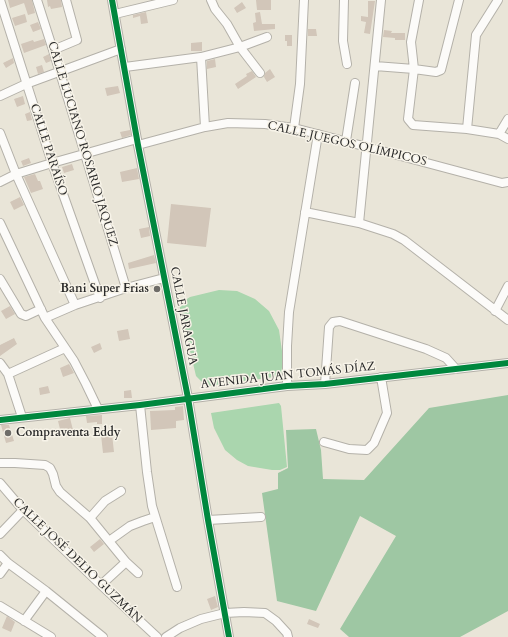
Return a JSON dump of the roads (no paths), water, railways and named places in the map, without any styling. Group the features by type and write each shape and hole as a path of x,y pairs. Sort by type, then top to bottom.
{"street":[{"name":"CALLE PARAÍSO","path":"0,0 52,163 100,298"},
{"name":"CALLE LUCIANO ROSARIO JAQUEZ","path":"37,0 126,288"},
{"path":"53,50 77,40 66,0"},
{"name":"CALLE JARAGUA","path":"112,0 188,398 229,637"},
{"path":"115,14 159,2 173,0"},
{"path":"211,0 215,9 227,24 240,47 260,73"},
{"path":"294,128 300,84 304,0"},
{"path":"344,0 343,41 347,64"},
{"path":"359,223 381,0"},
{"path":"419,0 412,42 414,68 408,119 410,123 413,125 467,129 499,134 508,139"},
{"path":"375,66 414,68 436,72 441,70 459,0"},
{"path":"467,129 476,35 498,0"},
{"path":"125,67 201,57 240,47 267,37"},
{"path":"0,96 26,84 121,49"},
{"path":"201,57 205,128"},
{"path":"346,141 355,83"},
{"path":"499,134 508,119"},
{"name":"CALLE JUEGOS OLÍMPICOS","path":"0,182 16,174 85,153 205,128 228,124 247,123 294,128 367,146 502,183 508,182"},
{"path":"0,133 16,174 75,305"},
{"path":"287,386 289,312 318,134"},
{"path":"305,212 359,223 393,234 404,240 508,320"},
{"path":"0,224 45,318 66,348 98,409"},
{"path":"45,318 75,305 100,298 126,288 164,278"},
{"path":"0,279 21,314 26,316 41,309"},
{"path":"495,311 508,286"},
{"path":"325,384 329,327 333,322 340,321 426,349 446,358 456,369"},
{"path":"8,374 66,348"},
{"path":"0,363 8,374 22,417"},
{"name":"AVENIDA JUAN TOMÁS DÍAZ","path":"0,420 140,405 287,386 325,384 508,363"},
{"path":"324,442 349,449 367,450 374,443 386,413 381,377"},
{"path":"140,405 146,472 156,517 177,587"},
{"path":"0,463 45,465 50,468 54,474 56,486 60,492 90,518 126,562 138,573"},
{"name":"CALLE JOSÉ DELIO GUZMÁN","path":"0,483 23,510 100,586 157,637"},
{"path":"90,518 105,501 121,491"},
{"path":"0,534 23,510"},
{"path":"208,520 261,516"},
{"path":"109,541 130,526 156,517"},
{"path":"0,555 8,563 46,591 103,637"},
{"path":"100,586 126,562"},
{"path":"0,574 8,563"},
{"path":"24,621 46,591"},
{"path":"0,606 51,637"},
{"path":"166,637 190,623 206,617 225,613 264,612 276,621 287,633 288,637"}],"place":[{"name":"Bani Super Frias","path":"157,289"},
{"name":"Compraventa Eddy","path":"8,433"}]}
